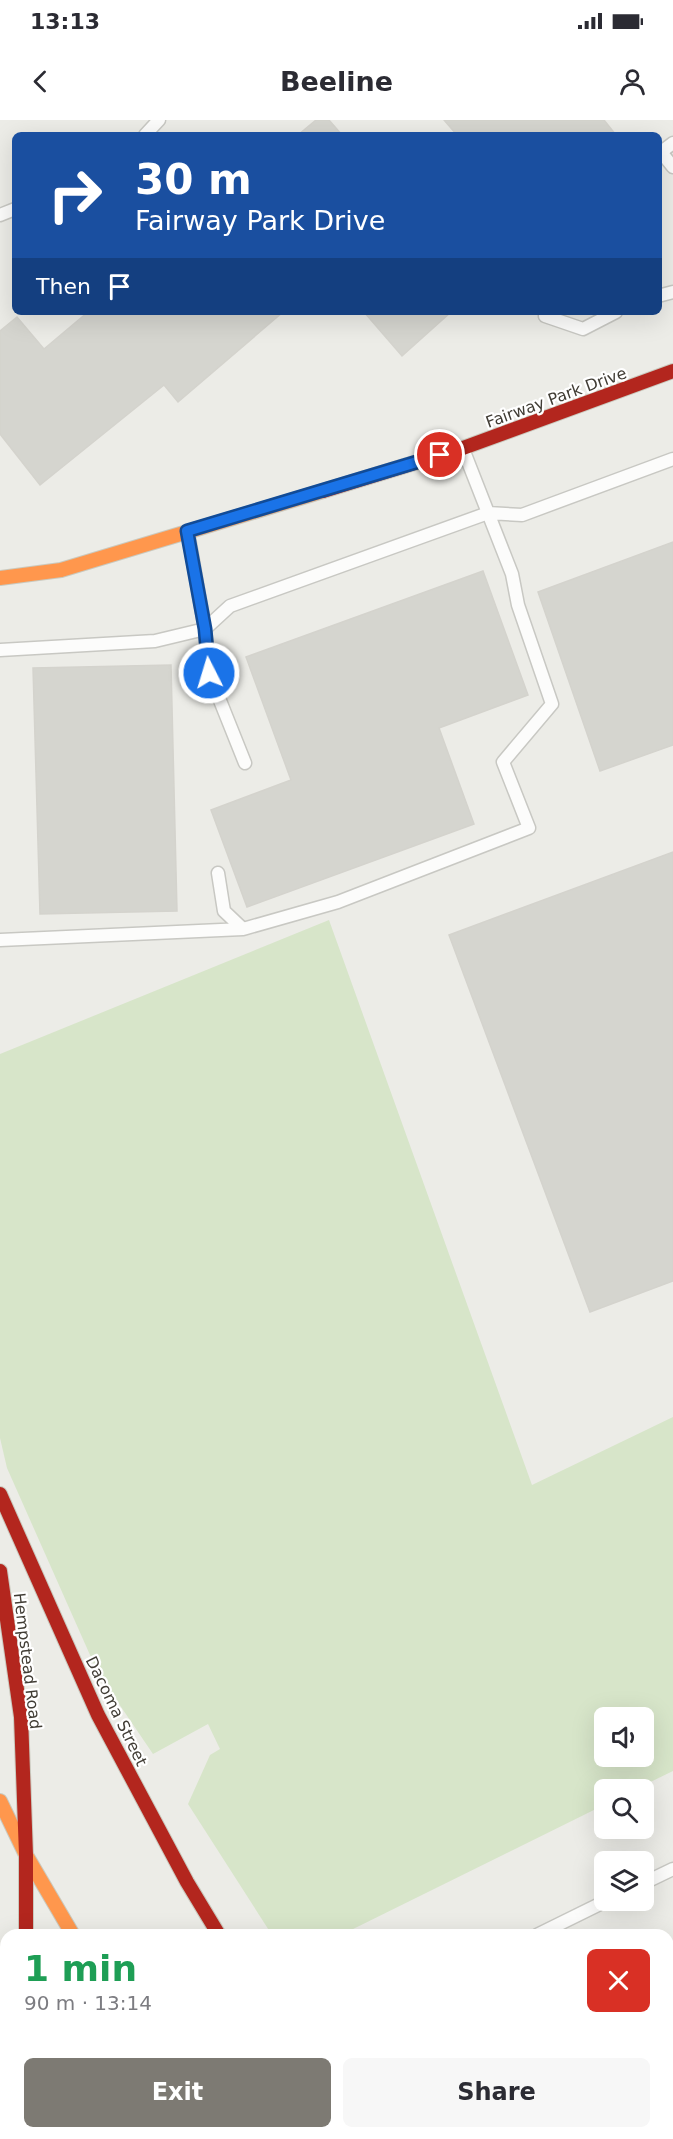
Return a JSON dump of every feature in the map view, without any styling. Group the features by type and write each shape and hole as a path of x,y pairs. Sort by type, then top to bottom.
{"main road":[{"name":"Fairway Park Drive","path":"0,578 61,570 463,448 673,371"},
{"name":"Dacoma Street","path":"0,1494 98,1715 187,1882 215,1929"},
{"name":"Hempstead Road","path":"0,1571 21,1717 26,1929"},
{"path":"0,1801 26,1855 69,1929"}],"lane":[{"path":"148,132 159,120"},
{"path":"662,154 673,167"},
{"path":"545,316 583,329 610,315"},
{"path":"0,940 243,929 338,902 529,828 503,762 552,704 518,605 512,574 463,448"},
{"path":"0,650 155,641 205,629 230,606 488,513 522,514 673,459"},
{"path":"187,531 205,629 209,673 245,763"},
{"path":"218,873 224,911 243,929"},
{"path":"654,1878 673,1869"},
{"path":"549,1929 594,1907"}],"green space":[{"path":"329,920 532,1485 673,1417 673,1771 654,1780 594,1779 594,1810 353,1929 268,1929 188,1804 210,1755 220,1749 208,1724 153,1754 98,1673 7,1468 0,1438 0,1054"}],"building":[{"path":"316,120 329,120 339,132 302,132"},
{"path":"444,120 604,120 614,132 454,132"},
{"path":"84,315 280,315 178,402 164,385 40,485 0,434 0,331 17,317 44,349"},
{"path":"367,315 448,315 402,356"},
{"path":"673,542 673,745 600,771 538,592"},
{"path":"483,571 528,695 439,728 474,824 247,907 211,810 291,780 246,657"},
{"path":"171,665 177,911 40,914 33,668"},
{"path":"673,852 673,1281 590,1312 449,935"}],"traffic: slow":[{"path":"0,578 61,570 323,491"},
{"path":"0,1801 26,1855 69,1929"}],"traffic: jam":[{"path":"323,491 463,448 673,371"},
{"path":"0,1494 98,1715 187,1882 215,1929"},
{"path":"0,1571 21,1717 26,1929"}],"route":[{"path":"209,673 205,629 187,531 440,455"}]}
